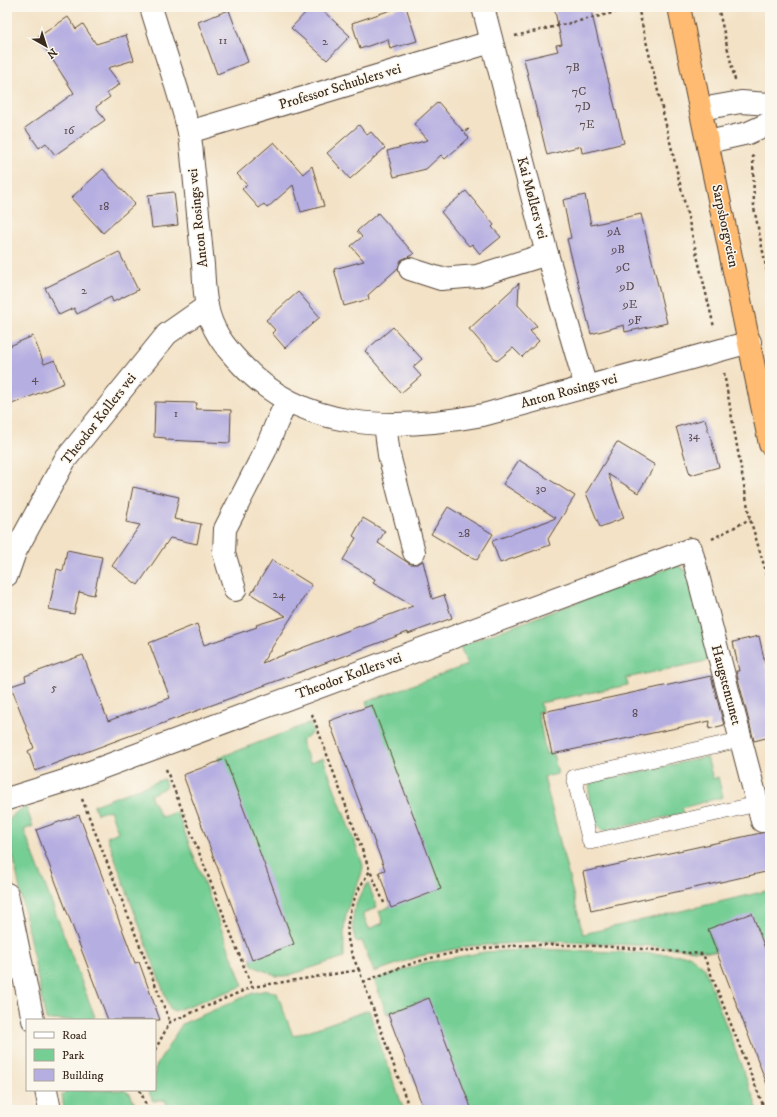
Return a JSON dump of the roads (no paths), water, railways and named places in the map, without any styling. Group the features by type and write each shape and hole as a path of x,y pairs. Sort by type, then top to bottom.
{"highway":[{"name":"Sarpsborgveien","path":"679,7 750,342 770,444"}],"street":[{"name":"Anton Rosings vei","path":"151,7 189,132 199,215 207,306 213,326 223,344 246,371 265,387 287,401 326,416 357,422 410,425 449,421 483,414 586,387 719,349 750,342"},
{"name":"Kai Møllers vei","path":"483,7 546,254 586,387"},
{"name":"Professor Schublers vei","path":"189,132 491,42"},
{"path":"701,108 742,102 770,104"},
{"path":"708,142 748,132 770,123"},
{"path":"410,268 441,279 477,276 546,254"},
{"name":"Theodor Kollers vei","path":"7,575 15,552 65,460 166,334 207,306"},
{"path":"235,590 224,552 225,530 265,451 276,422 287,401"},
{"path":"385,424 390,455 414,552"},
{"name":"Theodor Kollers vei","path":"7,799 74,778 691,549"},
{"name":"Haugstentunet","path":"691,549 760,813"},
{"path":"7,894 33,1019"},
{"path":"46,1091 50,1110"}],"lane":[{"path":"740,740 574,777 590,842 760,813"}]}
